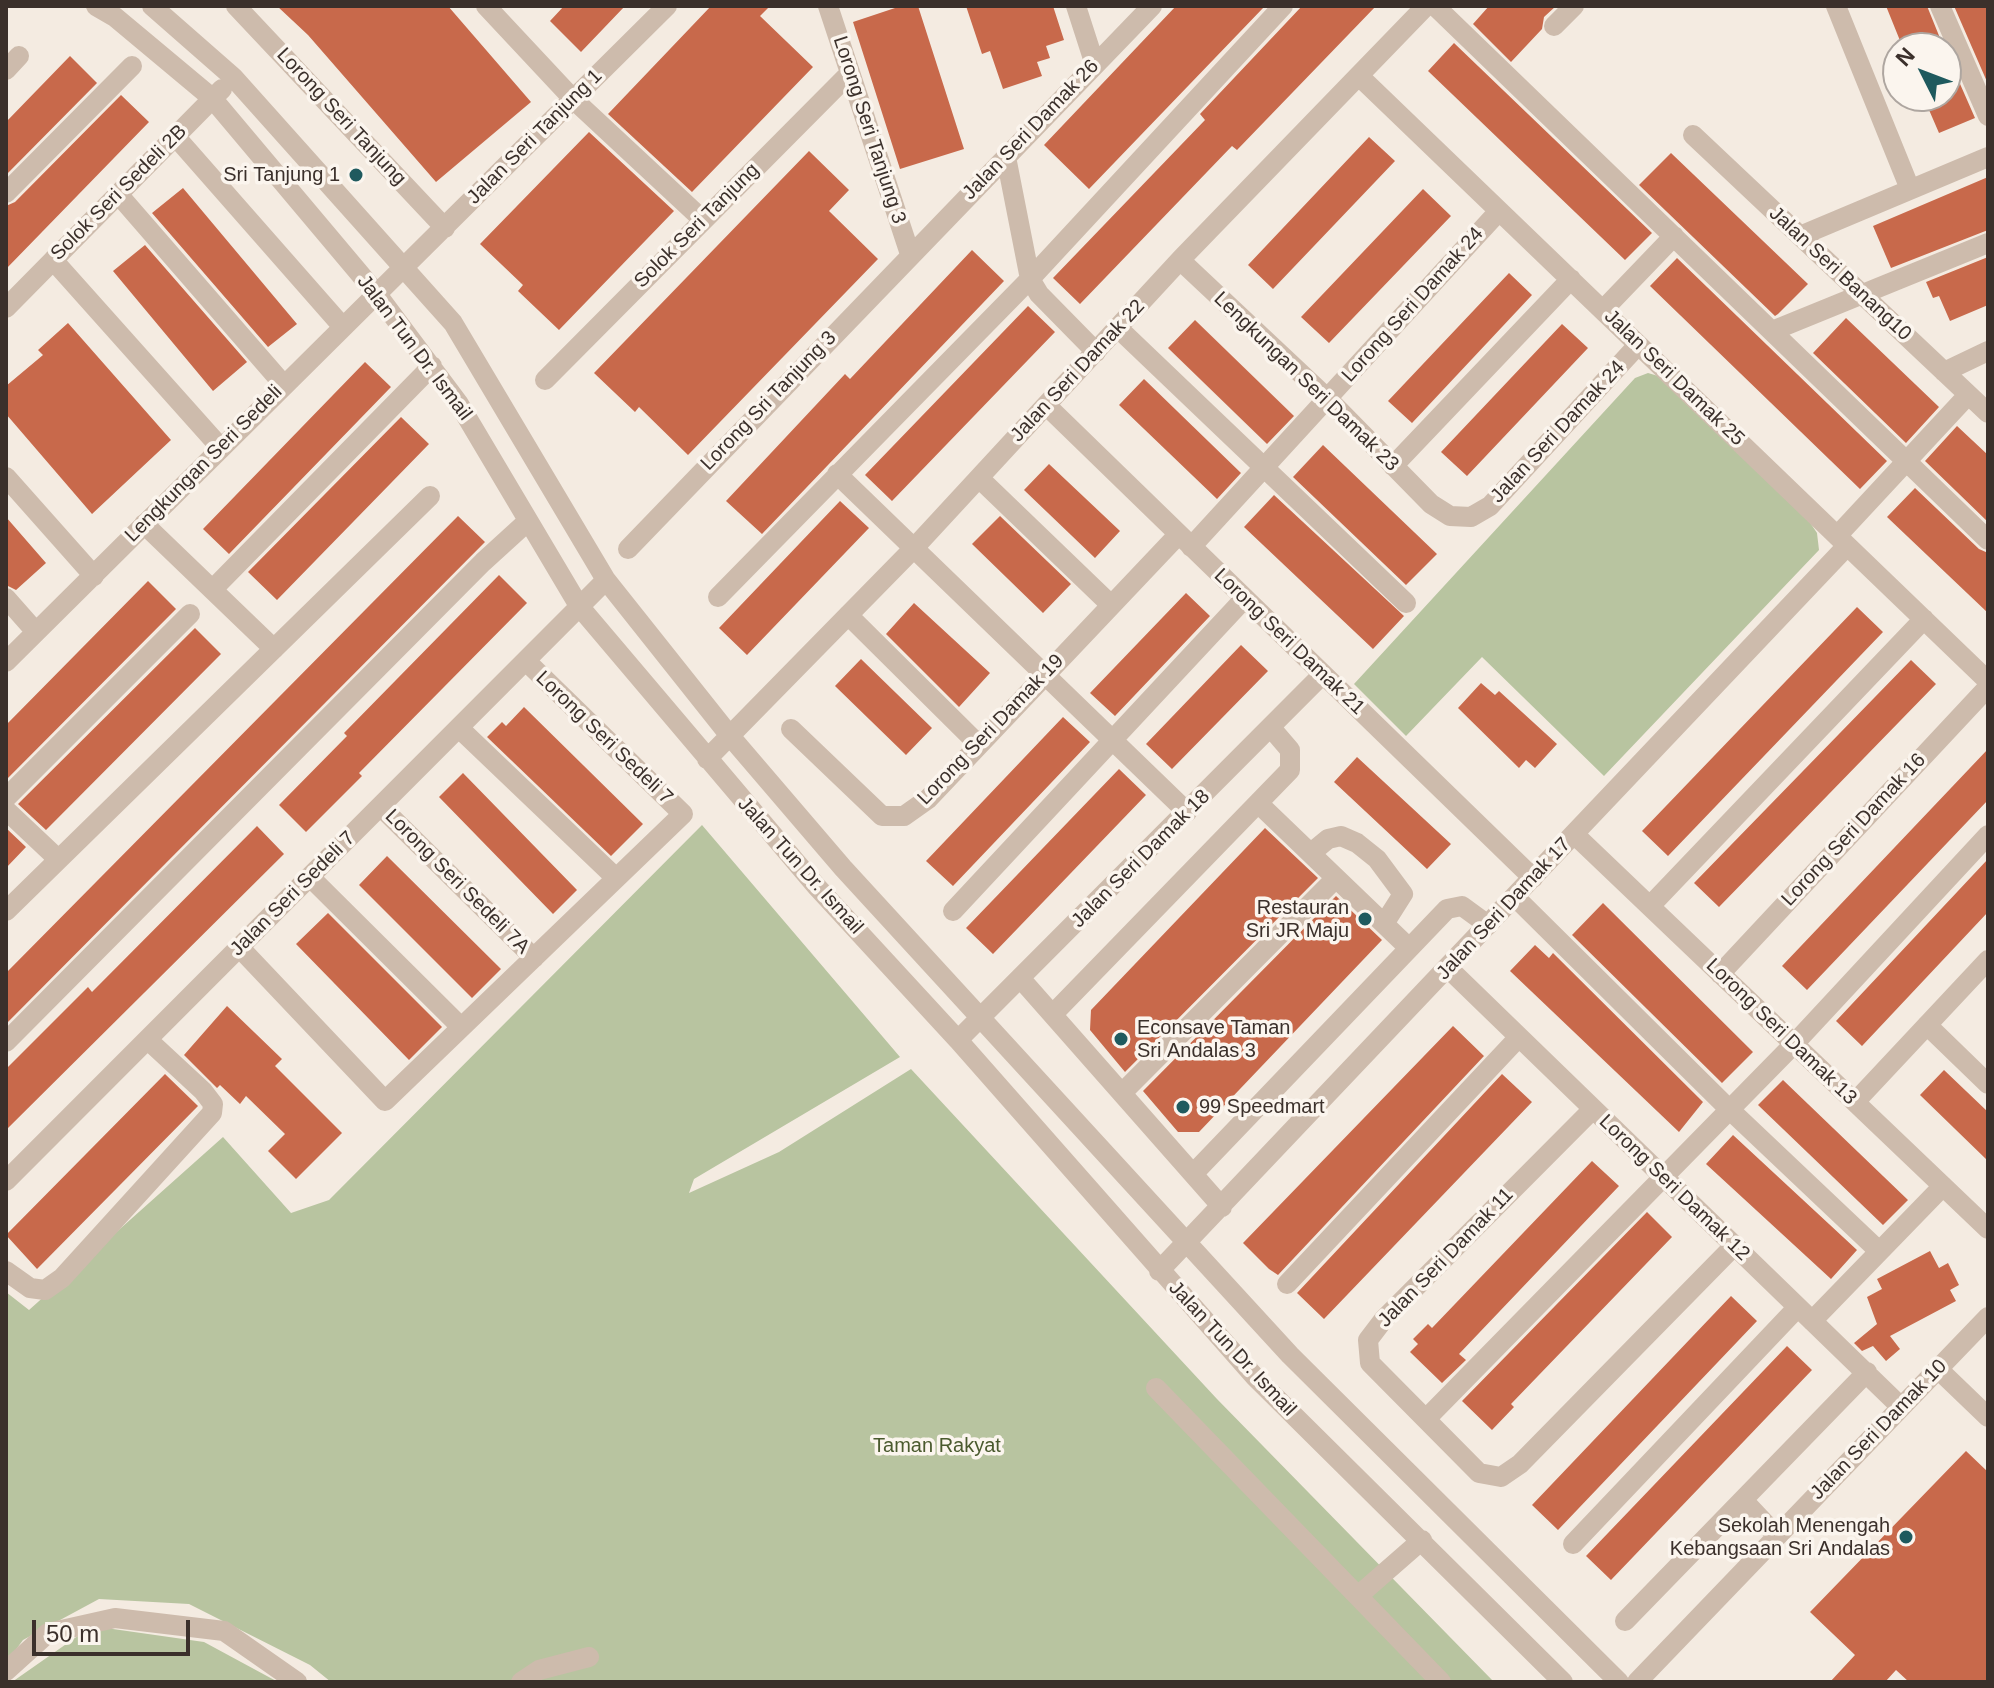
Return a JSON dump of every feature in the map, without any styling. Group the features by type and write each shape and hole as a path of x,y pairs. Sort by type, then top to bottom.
{"street":[{"name":"Jalan Tun Dr. Ismail","path":"96,6 115,17 212,98 376,293 459,404 579,606 707,759 1255,1377 1563,1682"},
{"name":"Jalan Tun Dr. Ismail","path":"152,6 233,77 453,323 606,580 730,736 980,1018 1290,1355 1619,1682"},
{"name":"Lorong Seri Tanjung","path":"236,6 445,228"},
{"path":"486,6 573,99 703,220"},
{"name":"Jalan Seri Tanjung 1","path":"403,268 667,6"},
{"name":"Lorong Seri Tanjung 3","path":"828,6 910,254"},
{"path":"1076,6 1095,65"},
{"name":"Jalan Seri Damak 26","path":"910,254 1152,6"},
{"path":"718,597 1030,279 1283,6"},
{"name":"Jalan Seri Damak 22","path":"707,759 914,548 1180,260 1426,6"},
{"path":"1435,6 1988,540"},
{"path":"1554,26 1574,6"},
{"path":"1836,6 1910,189"},
{"path":"1940,6 1988,116"},
{"path":"6,193 132,66"},
{"name":"Solok Seri Tanjung","path":"545,380 850,73"},
{"name":"Jalan Seri Damak 25","path":"1359,76 1988,684"},
{"name":"Solok Seri Sedeli 2B","path":"6,308 233,77"},
{"name":"Jalan Seri Banang10","path":"1693,135 1988,413"},
{"path":"175,136 342,326"},
{"path":"1006,157 1030,279 1039,294 1096,352"},
{"path":"1800,236 1988,157"},
{"path":"118,194 283,384"},
{"name":"Lorong Seri Damak 24","path":"1264,467 1499,211"},
{"path":"1603,310 1674,236"},
{"path":"1772,331 1988,243"},
{"name":"Lorong Sri Tanjung 3","path":"628,549 910,254"},
{"path":"53,260 220,447"},
{"name":"Lengkungan Seri Damak 23","path":"1180,260 1328,399 1431,504"},
{"name":"Lengkungan Seri Sedeli","path":"6,662 403,268"},
{"path":"1393,466 1571,279"},
{"path":"1118,328 1406,603"},
{"name":"Jalan Seri Damak 24","path":"1431,504 1450,516 1471,517 1490,506 1638,345"},
{"path":"1944,372 1988,351"},
{"path":"213,589 432,366"},
{"name":"Jalan Seri Damak 17","path":"1159,1271 1574,834 1842,541 1906,461 1968,395"},
{"name":"Lorong Seri Damak 21","path":"1047,406 1533,878"},
{"name":"Lorong Seri Damak 19","path":"791,729 882,816 904,816 928,799 1111,605 1264,467"},
{"path":"837,474 1187,812"},
{"path":"6,477 94,576"},
{"path":"979,478 1111,605"},
{"path":"6,911 430,496"},
{"path":"6,1042 483,562 528,521"},
{"path":"144,524 274,649"},
{"name":"Jalan Seri Sedeli 7","path":"6,1181 606,580"},
{"path":"6,598 36,632"},
{"path":"953,911 1245,598"},
{"path":"6,798 190,614"},
{"path":"848,615 979,745"},
{"path":"1650,906 1924,619"},
{"name":"Lorong Seri Sedeli 7","path":"526,661 683,814 616,878"},
{"name":"Jalan Seri Damak 18","path":"958,1040 1272,729 1322,675"},
{"name":"Lorong Seri Damak 16","path":"1720,974 1988,684"},
{"path":"240,948 385,1101 616,878 459,728"},
{"path":"1054,1013 1290,770 1293,761 1290,750 1272,729"},
{"path":"1258,803 1408,947"},
{"name":"Lorong Seri Sedeli 7A","path":"381,807 534,958"},
{"path":"6,810 58,859"},
{"name":"Lorong Seri Damak 13","path":"1574,834 1988,1229"},
{"path":"1426,1419 1794,1044 1988,835"},
{"path":"1311,853 1328,839 1341,836 1357,843 1377,859 1403,894 1384,924"},
{"path":"310,877 461,1027"},
{"path":"1123,1092 1336,878"},
{"path":"1515,897 1729,1109 1879,1251"},
{"path":"1194,1173 1408,947 1454,906 1462,906 1488,925"},
{"path":"1855,1102 1988,960"},
{"name":"Lorong Seri Damak 12","path":"1448,968 1901,1407"},
{"path":"1021,979 1222,1207"},
{"path":"1927,1025 1988,1084"},
{"path":"1287,1284 1519,1037"},
{"path":"6,1271 30,1288 45,1290 62,1278 212,1113 213,1104 203,1091 148,1040"},
{"name":"Jalan Seri Damak 11","path":"1593,1109 1384,1319 1368,1340 1370,1363 1479,1473 1501,1477 1520,1464 1734,1246"},
{"path":"1573,1544 1804,1314 1879,1251 1943,1186"},
{"name":"Jalan Seri Damak 10","path":"1637,1682 1988,1317"},
{"path":"1938,1369 1988,1417"},
{"path":"1625,1621 1867,1372"},
{"path":"1156,1388 1441,1682"},
{"path":"1744,1501 1777,1536"},
{"path":"1359,1595 1422,1540"},
{"path":"6,1671 48,1633 115,1618 224,1631 297,1682"},
{"path":"521,1682 539,1670 589,1657"}],"green space":[{"path":"1648,373 1665,378 1803,512 1817,533 1819,550 1604,776 1482,657 1406,736 1354,684 1635,378"},
{"name":"Taman Rakyat","path":"702,825 900,1057 694,1179 689,1193 779,1152 911,1069 1217,1399 1494,1682 331,1682 310,1665 189,1604 99,1599 23,1640 6,1663 6,1292 29,1310 223,1137 291,1213 329,1200"},
{"path":"92,1626 204,1642 278,1682 12,1682"}],"building":[{"path":"277,6 448,6 531,102 436,182 308,35"},
{"path":"564,6 625,6 581,52 550,21"},
{"path":"711,6 770,6 760,16 813,67 692,192 608,114"},
{"path":"901,6 918,6 964,149 900,169 853,22"},
{"path":"966,6 1053,6 1064,40 1046,46 1050,58 1037,62 1042,76 1003,89 990,51 982,54"},
{"path":"1176,6 1264,7 1089,189 1044,145"},
{"path":"1302,6 1376,6 1237,150 1232,146 1080,304 1053,278 1205,120 1200,114"},
{"path":"1489,6 1556,6 1544,17 1542,29 1511,62 1473,24"},
{"path":"1886,6 1927,6 1938,32 1897,32"},
{"path":"1954,6 1988,6 1988,84"},
{"path":"1454,43 1652,233 1625,260 1428,71"},
{"path":"70,56 97,83 6,175 6,122"},
{"path":"1962,88 1975,118 1939,133 1930,112 1962,112"},
{"path":"121,95 149,122 6,269 6,206 15,202"},
{"path":"589,132 674,211 559,330 518,291 523,285 480,244"},
{"path":"1369,137 1395,161 1273,289 1248,265"},
{"path":"809,151 849,190 829,211 878,259 688,455 639,407 635,412 594,373"},
{"path":"1671,153 1808,284 1775,316 1639,185"},
{"path":"1988,177 1988,230 1891,268 1873,226"},
{"path":"183,188 297,324 268,347 152,213"},
{"path":"1423,189 1451,216 1329,343 1301,317"},
{"path":"145,245 247,362 213,391 113,271"},
{"path":"972,250 1004,281 762,534 726,501 845,374 850,379"},
{"path":"1988,257 1988,305 1950,321 1939,296 1933,298 1926,282"},
{"path":"1677,258 1887,461 1860,489 1650,286"},
{"path":"1509,273 1532,295 1412,423 1388,401"},
{"path":"1028,306 1055,332 892,501 865,475"},
{"path":"1846,318 1939,407 1906,443 1813,353"},
{"path":"1195,320 1294,416 1267,444 1168,348"},
{"path":"68,323 171,440 92,514 6,414 6,386 43,355 38,350"},
{"path":"1562,324 1588,348 1467,476 1441,452"},
{"path":"365,362 391,387 229,554 203,529"},
{"path":"1144,379 1241,473 1217,499 1119,405"},
{"path":"401,417 429,444 277,600 248,572"},
{"path":"1957,426 1988,455 1988,522 1925,461"},
{"path":"1323,445 1437,554 1406,585 1293,477"},
{"path":"1049,464 1120,531 1095,558 1024,490"},
{"path":"1915,488 1979,549 1988,553 1988,613 1887,517"},
{"path":"1274,495 1404,616 1373,649 1244,527"},
{"path":"840,501 869,528 747,655 719,628"},
{"path":"458,516 485,542 6,1024 6,973"},
{"path":"1000,516 1071,584 1043,613 972,544"},
{"path":"6,517 46,563 16,590 6,585"},
{"path":"499,575 527,603 359,773 362,776 306,832 279,805 347,736 344,733"},
{"path":"148,581 176,609 6,780 6,725"},
{"path":"1186,593 1210,616 1115,716 1090,693"},
{"path":"914,603 990,673 959,707 886,634"},
{"path":"1857,607 1883,632 1668,856 1642,831"},
{"path":"195,628 221,654 46,830 18,804"},
{"path":"1241,645 1268,671 1172,769 1146,744"},
{"path":"861,659 932,728 906,755 835,686"},
{"path":"1911,660 1936,684 1719,907 1694,883"},
{"path":"1481,683 1495,695 1499,691 1557,744 1535,768 1526,760 1519,768 1458,708"},
{"path":"524,707 643,824 611,856 487,737 502,722 506,726"},
{"path":"1063,717 1090,742 953,886 926,861"},
{"path":"1988,749 1988,800 1807,990 1782,966"},
{"path":"1357,757 1451,844 1427,869 1334,782"},
{"path":"1119,769 1146,795 993,954 966,928"},
{"path":"463,773 577,890 553,914 439,797"},
{"path":"257,826 284,854 6,1130 6,1069 88,987 92,992"},
{"path":"6,828 26,847 6,868"},
{"path":"1265,828 1318,878 1125,1072 1090,1030 1091,1010"},
{"path":"387,856 501,969 472,998 359,885"},
{"path":"1988,859 1988,912 1862,1046 1836,1021"},
{"path":"1336,896 1382,940 1199,1132 1178,1132 1143,1091"},
{"path":"1603,903 1753,1052 1722,1083 1572,935"},
{"path":"328,913 442,1027 409,1060 296,944"},
{"path":"1535,945 1549,958 1553,953 1703,1102 1679,1132 1510,971"},
{"path":"227,1006 282,1059 275,1066 342,1133 296,1179 268,1151 285,1134 246,1096 240,1104 220,1085 217,1088 184,1055"},
{"path":"1453,1026 1484,1056 1278,1275 1269,1269 1243,1243"},
{"path":"1944,1070 1988,1112 1988,1161 1920,1095"},
{"path":"165,1074 198,1106 37,1269 6,1235"},
{"path":"1502,1074 1532,1102 1324,1319 1297,1293"},
{"path":"1783,1080 1908,1200 1883,1225 1758,1105"},
{"path":"1733,1135 1857,1250 1831,1279 1706,1164"},
{"path":"1592,1161 1619,1186 1459,1354 1466,1360 1442,1383 1410,1352 1418,1344 1413,1339 1428,1324 1432,1328"},
{"path":"1647,1212 1672,1237 1511,1404 1514,1407 1492,1430 1462,1401"},
{"path":"1930,1251 1939,1268 1948,1263 1959,1285 1950,1290 1956,1301 1890,1336 1900,1349 1886,1361 1873,1346 1862,1351 1854,1343 1877,1324 1867,1297 1882,1289 1877,1279"},
{"path":"1731,1296 1757,1321 1558,1530 1532,1505"},
{"path":"1787,1346 1812,1370 1611,1580 1586,1556"},
{"path":"1966,1451 1988,1472 1988,1682 1909,1682 1896,1670 1885,1682 1830,1682 1855,1655 1810,1612"}],"place":[{"name":"Sri Tanjung 1","path":"356,175"},
{"name":"Restauran Sri JR Maju","path":"1365,919"},
{"name":"Econsave Taman Sri Andalas 3","path":"1121,1039"},
{"name":"99 Speedmart","path":"1183,1107"},
{"name":"Sekolah Menengah Kebangsaan Sri Andalas","path":"1906,1537"}]}
